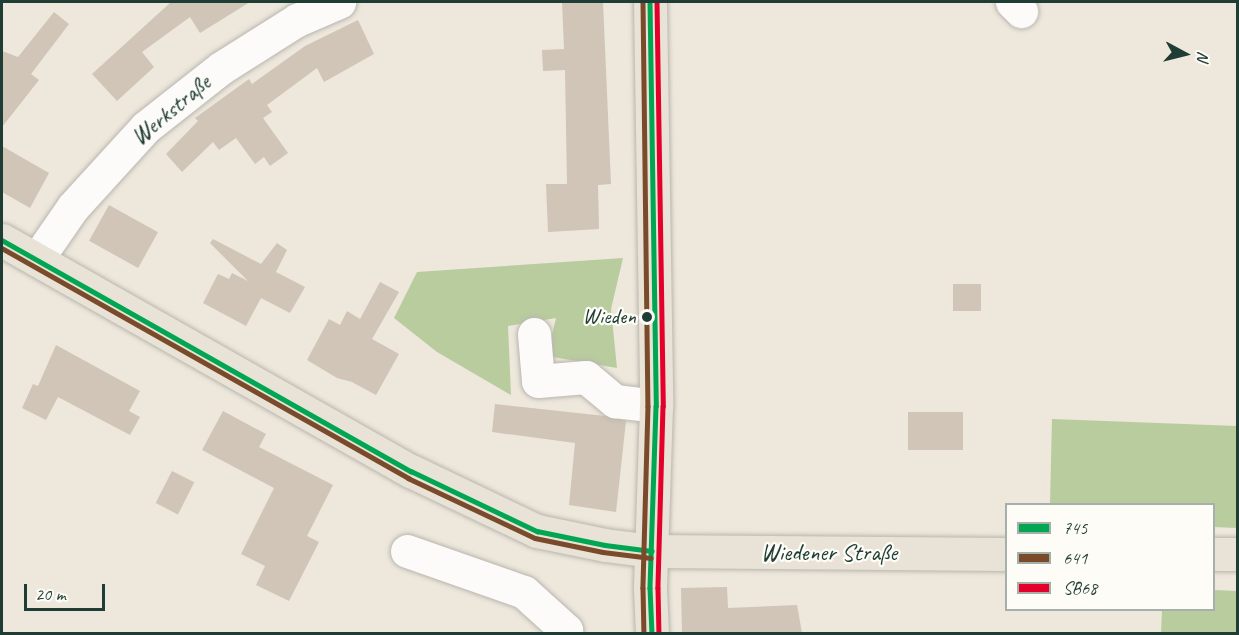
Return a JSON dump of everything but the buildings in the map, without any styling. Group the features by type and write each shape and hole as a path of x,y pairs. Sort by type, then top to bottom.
{"main road":[{"path":"650,2 656,406 650,588 652,633"},
{"name":"Wiedener Straße","path":"2,240 432,481 537,531 605,545 652,551 1005,554"},
{"path":"1215,554 1238,555"}],"street":[{"name":"Werkstraße","path":"37,259 73,207 146,127 221,68 297,20 339,2"},
{"path":"534,334 538,381 586,377 615,401 656,406"},
{"path":"407,551 524,592 566,633"}],"green space":[{"path":"623,258 611,309 617,368 547,356 556,318 508,326 511,395 437,352 394,318 417,272"},
{"path":"1052,419 1237,426 1237,528 1215,527 1215,503 1050,503"},
{"path":"1215,590 1237,591 1237,633 1161,633 1162,611 1215,611"}],"transit line":[{"name":"641","path":"643,2 648,406 643,588 644,634"},
{"name":"745","path":"650,2 656,406 650,588 652,634"},
{"name":"SB68","path":"657,2 663,406 658,588 659,634"},
{"name":"745","path":"2,240 411,471 537,531 605,545 652,551"},
{"name":"641","path":"2,248 408,478 535,538 603,552 651,558"}],"place":[{"name":"Wieden","path":"647,317"}]}
